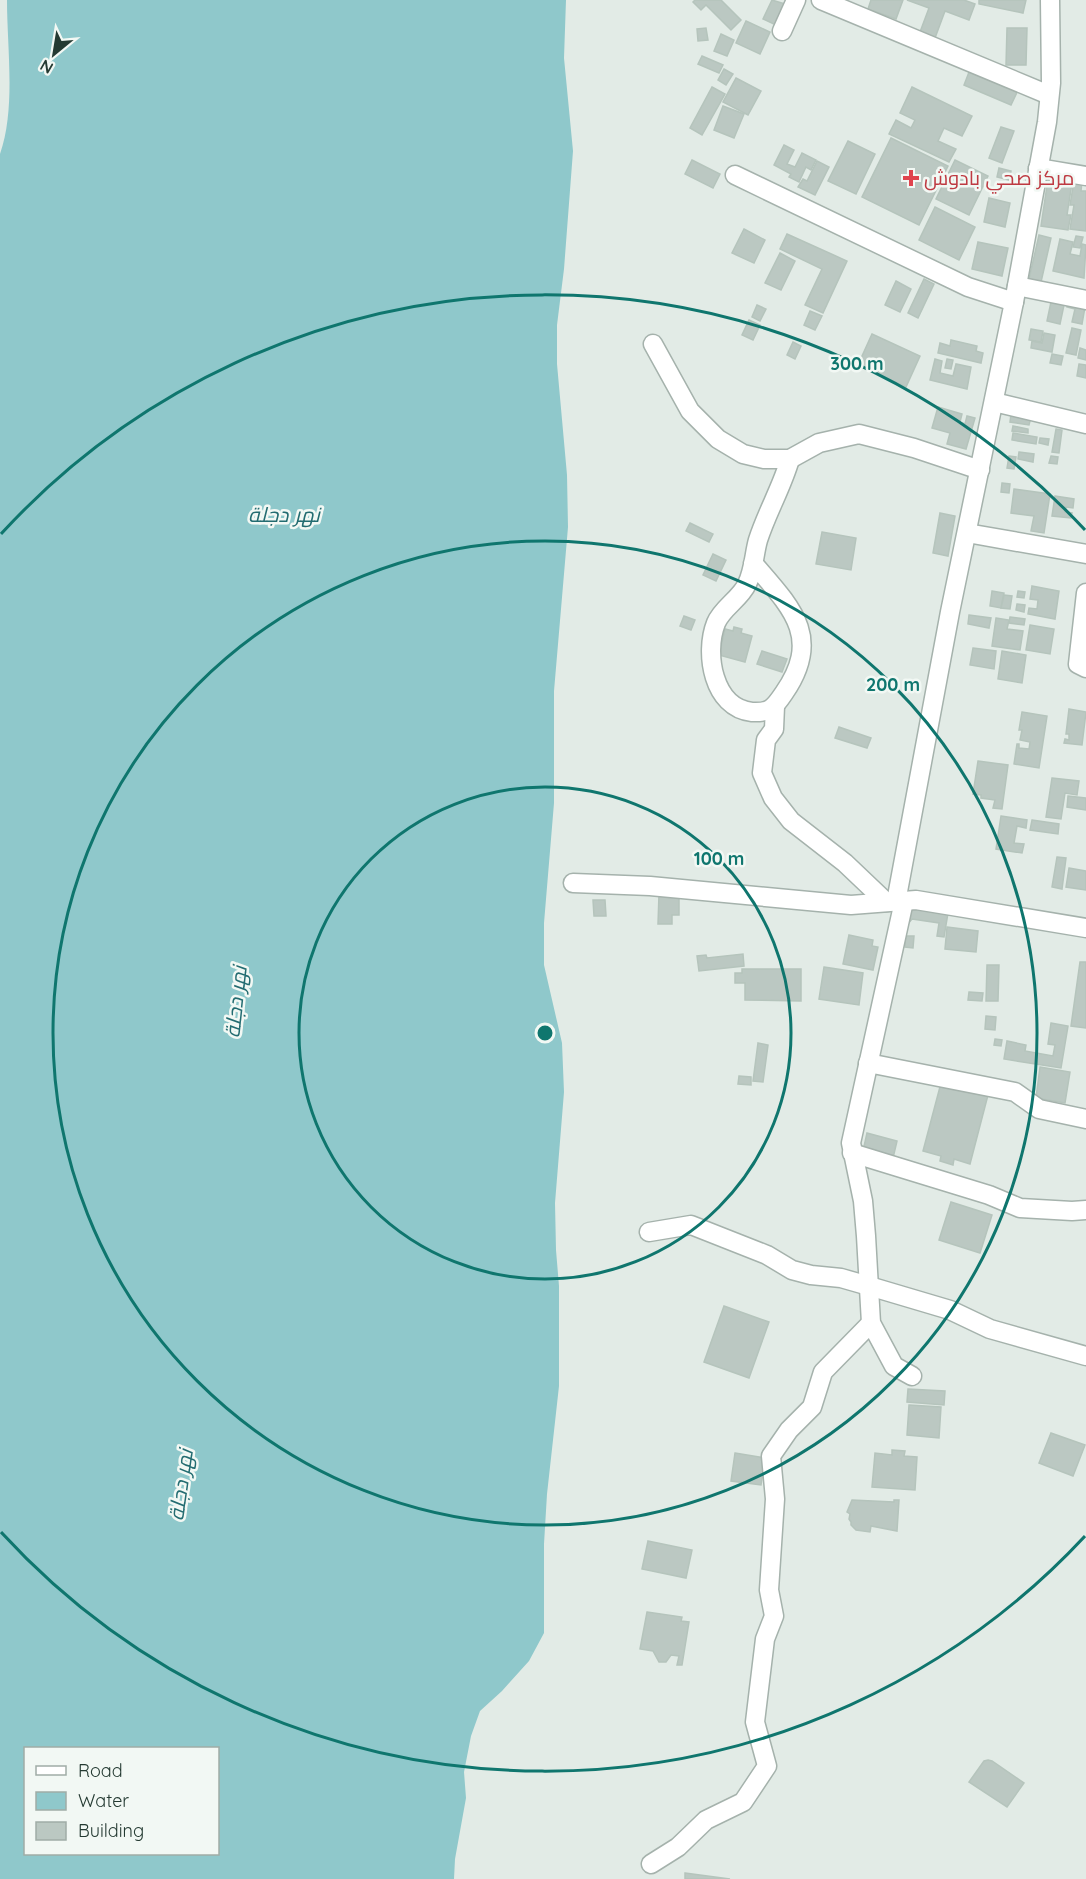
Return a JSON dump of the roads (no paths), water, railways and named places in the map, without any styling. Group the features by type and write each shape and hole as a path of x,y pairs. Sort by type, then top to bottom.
{"street":[{"path":"782,31 796,0"},
{"path":"821,0 1050,95"},
{"path":"912,1376 894,1366 871,1323 862,1201 851,1143 868,1063 950,612 1016,294 1038,168 1050,95 1050,0"},
{"path":"1038,168 1086,176"},
{"path":"735,176 968,287 1086,300"},
{"path":"652,344 690,411 718,439 742,454 765,459 790,459 819,442 859,434 914,448 980,470"},
{"path":"994,402 1086,424"},
{"path":"753,563 780,594 802,634 802,652 797,671 775,706 766,712 749,712 734,707 721,690 711,663 711,643 717,621 739,598 748,584 753,563 758,542 790,459"},
{"path":"967,533 1086,554"},
{"path":"1086,593 1078,664 1086,668"},
{"path":"775,706 774,729 766,740 762,773 773,798 790,821 896,902"},
{"path":"573,883 650,886 851,904 916,900 1086,928"},
{"path":"868,1063 1016,1092 1039,1109 1086,1119"},
{"path":"852,1153 989,1195 1020,1208 1086,1210"},
{"path":"649,1232 691,1225 767,1255 792,1270 811,1275 841,1278 869,1286 950,1310 990,1329 1086,1356"},
{"path":"651,1864 678,1847 706,1820 743,1802 767,1767 755,1722 765,1639 774,1616 769,1590 775,1499 771,1456 789,1430 812,1407 823,1372 871,1323"}],"water":[{"name":"نهر دجلة","path":"7,0 566,0 564,58 573,151 564,269 557,325 557,364 567,475 568,527 554,691 554,803 544,923 544,965 562,1043 564,1092 555,1203 559,1286 559,1386 547,1494 544,1544 544,1633 529,1661 480,1711 471,1736 464,1772 466,1798 455,1859 454,1879 0,1879 0,154 8,118 10,78"}],"place":[{"name":"مركز صحي بادوش","path":"911,178"}]}
